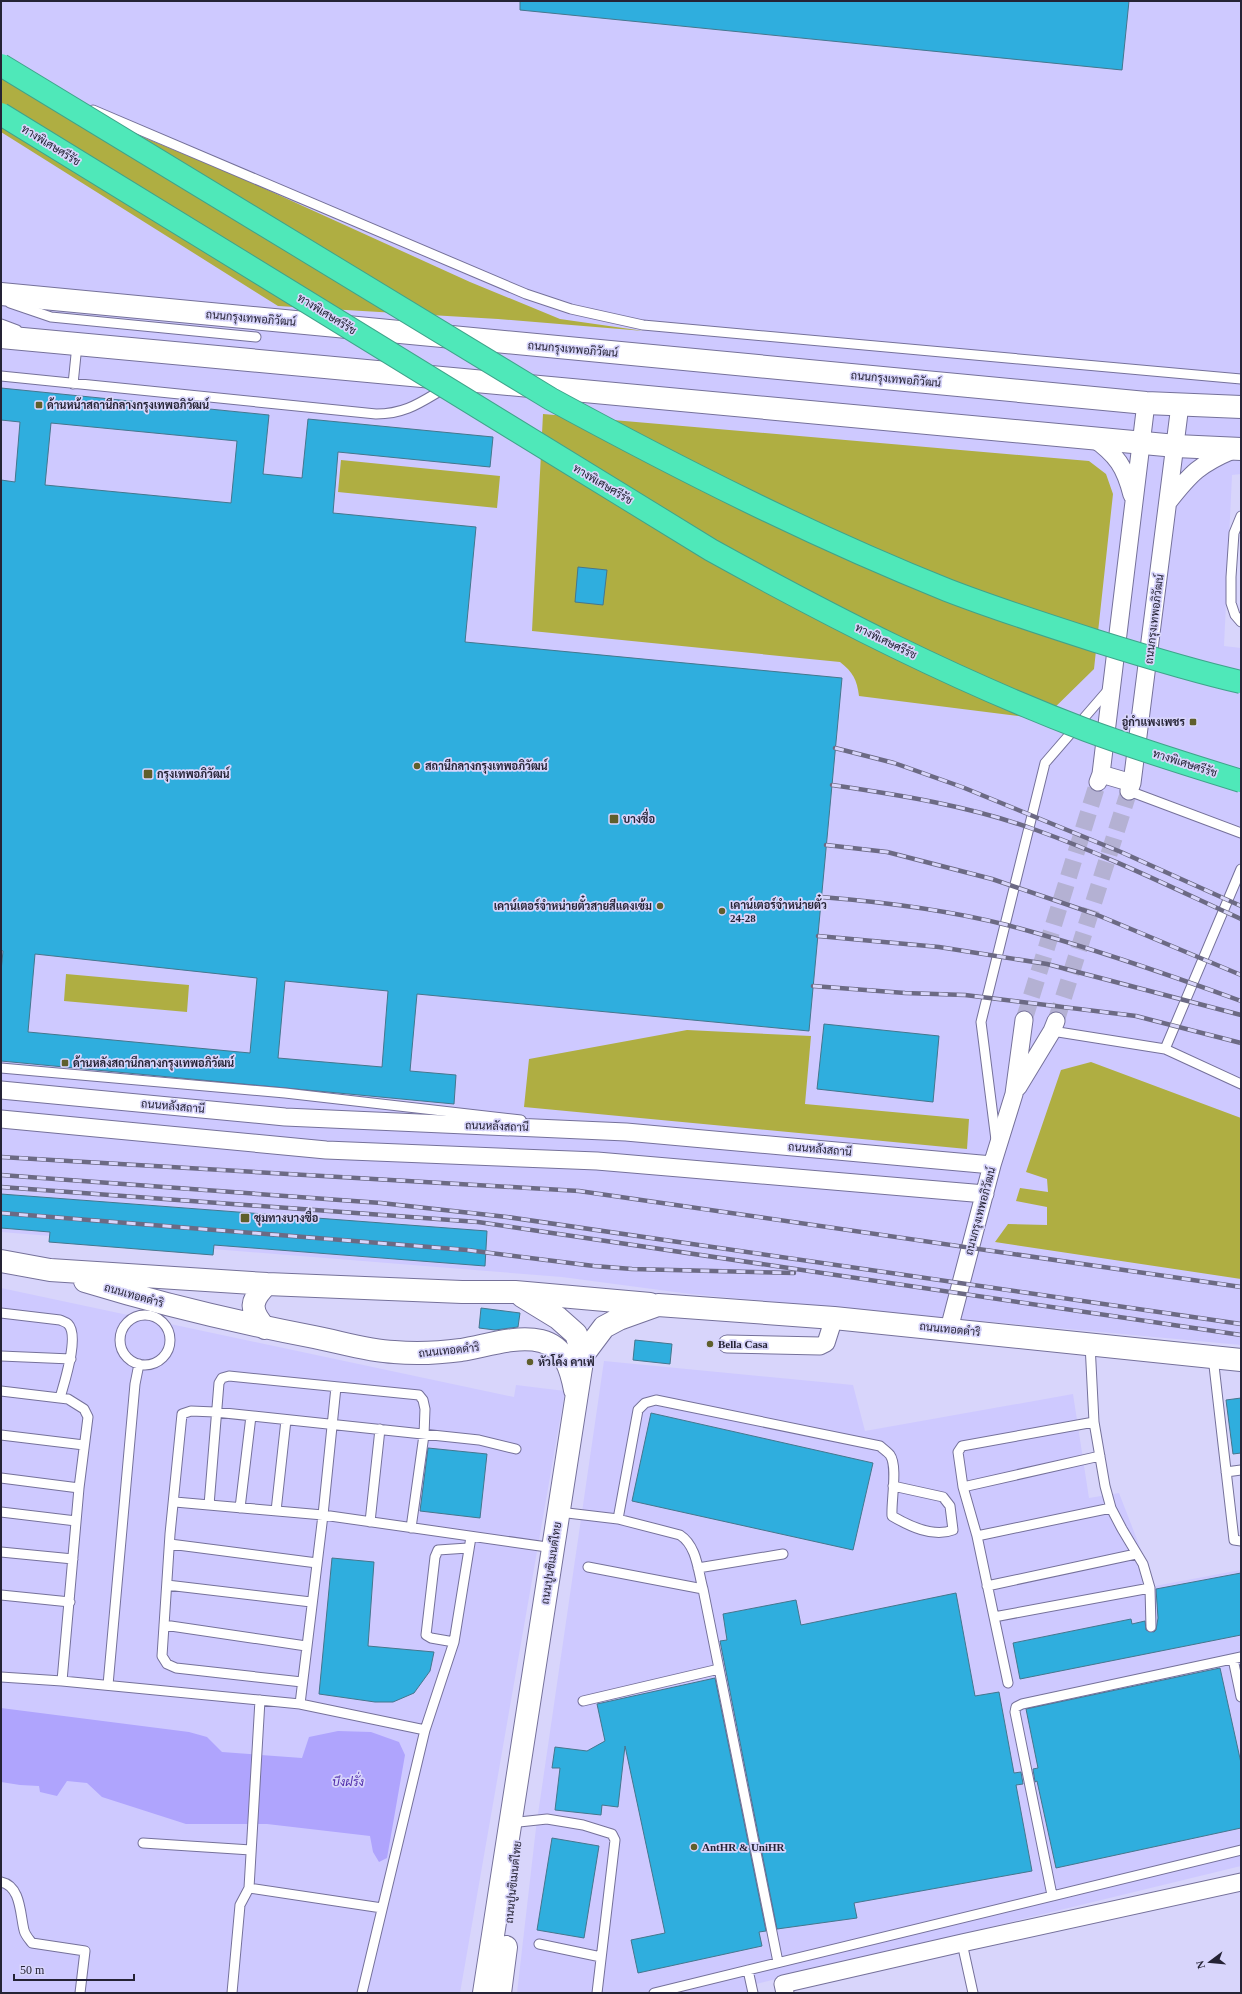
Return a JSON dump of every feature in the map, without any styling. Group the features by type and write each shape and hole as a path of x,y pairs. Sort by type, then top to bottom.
{"highway":[{"path":"1,65 551,399 745,501 848,549 948,590 1045,625 1134,653 1241,682"},
{"name":"ทางพิเศษศรีรัช","path":"1,114 712,550 801,600 999,694 1087,730 1241,781"}],"street":[{"name":"ถนนกรุงเทพอภิวัฒน์","path":"1,294 1146,403 1241,407"},
{"path":"1,337 1176,446 1238,449"},
{"path":"1131,787 1099,778 1146,403"},
{"name":"ถนนกรุงเทพอภิวัฒน์","path":"1131,787 1169,501 1180,405"},
{"path":"1094,438 1108,449 1120,462 1127,476 1134,501"},
{"path":"1169,501 1187,478 1198,468 1212,459 1238,449"},
{"name":"ถนนกรุงเทพอภิวัฒน์","path":"948,1329 992,1165 1014,1094 1024,1020"},
{"name":"ถนนกรุงเทพอภิวัฒน์","path":"1014,1094 1054,1026"},
{"name":"ถนนหลังสถานี","path":"1,1090 285,1117 626,1132 992,1165"},
{"path":"1,1119 326,1150 597,1161 984,1194"},
{"name":"ถนนเทอดดำริ","path":"1,1261 50,1270 267,1284 462,1292 515,1292 658,1305 834,1318 1090,1343 1241,1360"},
{"name":"ถนนเทอดดำริ","path":"50,1270 153,1309 265,1328 391,1352 422,1354 461,1350 524,1339 541,1341 555,1347 566,1360 571,1372 576,1395"},
{"path":"265,1328 256,1317 253,1303 258,1293 267,1284"},
{"path":"515,1292 558,1318 576,1334 583,1355"},
{"name":"ถนนเทอดดำริ","path":"583,1355 604,1327 619,1319 658,1305"},
{"path":"728,1344 820,1346 826,1343 834,1318"},
{"name":"ถนนปูนซิเมนต์ไทย","path":"484,1993 583,1355"},
{"name":"ถนนปูนซิเมนต์ไทย","path":"500,1993 516,1867 519,1822 518,1776"},
{"name":"ถนนปูนซิเมนต์ไทย","path":"473,1993 494,1845 504,1811 518,1776"},
{"path":"785,1993 783,1984 1241,1882"}],"lane":[{"path":"1,71 526,294 571,309 643,325 1241,379"},
{"path":"1,286 27,297"},
{"path":"1,300 51,317 256,337"},
{"path":"1,324 46,341"},
{"path":"73,384 77,345"},
{"path":"1,376 393,414 410,409 459,379"},
{"path":"1241,516 1234,533 1231,577 1231,603 1235,615 1241,622"},
{"path":"998,1149 980,1022 1045,763 1111,687"},
{"path":"1131,787 1241,833"},
{"path":"1165,1049 1241,869"},
{"path":"1054,1026 1165,1049 1241,1084"},
{"path":"1,1068 277,1092 626,1132"},
{"path":"153,1309 169,1333 170,1342 168,1350 163,1357 156,1362 148,1365 139,1364 126,1356 120,1341 121,1334 129,1320 153,1309"},
{"path":"1,1313 60,1320 68,1324 71,1330 71,1359 60,1398"},
{"path":"1090,1343 1094,1422 1111,1508 1143,1564 1150,1588 1151,1627"},
{"path":"1,1356 71,1359"},
{"path":"1213,1357 1234,1540 1241,1541"},
{"path":"108,1685 135,1384 139,1364"},
{"path":"209,1505 215,1412 219,1383 222,1378 229,1376 419,1395 423,1400 425,1409 424,1435 411,1528"},
{"path":"300,1704 311,1602 323,1515 336,1387"},
{"path":"1,1391 68,1399 84,1409 88,1417 79,1488 62,1681"},
{"path":"618,1519 638,1410 645,1403 656,1400 880,1446 890,1455 893,1465 891,1502 892,1516 907,1525 934,1532 946,1532 953,1530 950,1506 943,1497 893,1486"},
{"path":"302,1682 176,1668 167,1664 162,1656 170,1544 182,1414 191,1411 215,1412 380,1429 479,1440 516,1449"},
{"path":"240,1508 251,1416"},
{"path":"276,1511 286,1420"},
{"path":"1008,1683 977,1536 963,1487 958,1452 962,1446 1094,1422"},
{"path":"370,1522 380,1429"},
{"path":"1,1436 84,1445"},
{"path":"963,1487 1100,1456"},
{"path":"1226,1472 1241,1470"},
{"path":"1,1478 79,1488"},
{"path":"175,1502 323,1515 554,1548"},
{"path":"977,1536 1111,1508"},
{"path":"1,1512 76,1521"},
{"path":"559,1512 618,1519 680,1535 688,1540 693,1550 719,1669 778,1962"},
{"path":"362,1993 425,1730 454,1642 468,1548 471,1537"},
{"path":"170,1544 316,1563"},
{"path":"454,1642 431,1638 426,1635 435,1557 438,1550 468,1548"},
{"path":"1,1552 73,1559"},
{"path":"698,1568 783,1554"},
{"path":"987,1586 1136,1554"},
{"path":"588,1567 702,1590"},
{"path":"167,1585 311,1602"},
{"path":"994,1618 1150,1588"},
{"path":"1,1595 70,1602"},
{"path":"164,1625 306,1646"},
{"path":"1052,1895 1015,1712 1016,1707 1022,1704 1237,1658 1241,1697"},
{"path":"583,1701 719,1669"},
{"path":"1,1677 108,1685 300,1704 425,1730"},
{"path":"232,1993 240,1905 249,1888 260,1700"},
{"path":"519,1822 547,1819 583,1825 612,1834 615,1840 615,1851 600,1957 597,1993"},
{"path":"143,1844 251,1850"},
{"path":"654,1993 1241,1850"},
{"path":"1,1882 5,1883 17,1894 24,1932 32,1943 85,1951 80,1993"},
{"path":"249,1888 382,1908"},
{"path":"962,1943 973,1993"},
{"path":"539,1944 600,1957"},
{"path":"748,1970 753,1993"}],"shaded area":[{"name":"สถานีกลางกรุงเทพอภิวัฒน์","path":"1,1 1241,1 1241,474 1232,475 1224,646 1241,648 1241,1345 690,1294 562,1277 1,1232"},
{"path":"1,78 239,177 470,282 560,319 644,331 498,319 278,306 1,132"},
{"path":"543,414 1089,461 1106,474 1113,494 1094,669 1043,719 859,696 854,677 840,662 532,631"},
{"path":"341,460 500,476 497,508 338,492"},
{"path":"66,974 189,985 187,1012 64,1001"},
{"path":"687,1030 811,1036 805,1104 969,1119 967,1149 524,1107 529,1059"},
{"path":"1091,1062 1241,1118 1241,1279 995,1242 1008,1224 1047,1225 1047,1207 1016,1201 1020,1188 1048,1192 1047,1179 1026,1172 1061,1070"},
{"path":"1,1288 514,1397 516,1385 565,1391 460,1993 1,1993"},
{"path":"604,1361 853,1385 865,1431 1073,1394 1089,1498 1119,1493 1155,1586 1241,1570 1241,1866 756,1984 758,1993 517,1993 536,1828"}],"water":[{"name":"บึงฝรั่ง","path":"1,1708 189,1732 207,1737 222,1752 302,1758 309,1737 338,1731 371,1732 399,1742 405,1755 387,1858 379,1862 373,1852 370,1836 267,1824 186,1824 102,1797 87,1783 67,1781 57,1796 40,1792 39,1786 1,1782"}],"building":[{"path":"520,1 1129,1 1122,70 520,10"},
{"name":"สถานีกลางกรุงเทพอภิวัฒน์","path":"1,388 269,415 263,474 302,478 308,419 493,437 490,467 338,452 333,513 476,527 465,642 842,678 809,1031 417,994 410,1071 456,1075 454,1104 1,1061 1,971 3,951 1,950 1,480 15,482 20,422 1,420","holes":["51,423 237,441 231,503 45,485","35,954 257,978 250,1053 28,1032","285,981 388,991 382,1067 278,1058"]},
{"path":"578,567 607,570 603,605 575,602"},
{"path":"824,1024 939,1036 933,1102 817,1089"},
{"path":"1,1194 487,1231 485,1266 214,1245 213,1255 49,1242 50,1232 1,1228"},
{"path":"481,1308 520,1313 518,1327 495,1330 479,1328"},
{"path":"635,1340 672,1344 670,1364 633,1360"},
{"path":"1241,1398 1241,1453 1233,1454 1226,1400"},
{"path":"651,1413 873,1463 853,1550 632,1501"},
{"path":"428,1448 487,1454 480,1518 420,1511"},
{"path":"332,1558 374,1562 368,1646 434,1652 430,1671 414,1693 393,1702 375,1702 319,1694"},
{"path":"1241,1573 1241,1635 1020,1679 1013,1643 1131,1619 1132,1624 1145,1621 1146,1630 1154,1632 1156,1630 1158,1618 1156,1589"},
{"path":"956,1593 975,1696 999,1692 1014,1773 1021,1772 1023,1784 1016,1785 1032,1871 854,1903 857,1918 777,1929 720,1641 727,1640 723,1614 796,1600 801,1625"},
{"path":"1220,1668 1241,1763 1241,1828 1056,1868 1037,1781 1035,1782 1033,1769 1038,1768 1026,1709"},
{"name":"AntHR & UniHR","path":"715,1678 766,1931 759,1932 762,1946 638,1973 631,1940 665,1933 625,1746 618,1807 602,1805 601,1815 555,1810 560,1768 552,1768 555,1747 587,1751 605,1741 597,1704"},
{"path":"552,1838 599,1846 584,1938 537,1930"}],"tunnel":[{"path":"1024,1020 1098,782"},
{"path":"1056,1021 1129,791"}],"railway":[{"path":"835,748 894,763 962,787 1121,852 1241,906"},
{"path":"832,785 935,802 986,814 1036,830 1114,861 1241,919"},
{"path":"826,845 887,852 992,879 1095,914 1241,975"},
{"path":"821,897 915,907 1007,925 1125,960 1241,1001"},
{"path":"818,936 939,947 1047,964 1241,1015"},
{"path":"813,986 905,993 965,995 1136,1016 1241,1043"},
{"path":"1,1157 579,1191 1241,1287"},
{"path":"1,1175 381,1203 507,1217 1241,1324"},
{"path":"1,1187 478,1222 1241,1335"},
{"path":"1,1213 467,1250 594,1266 632,1269 794,1273"}],"place":[{"name":"ด้านหน้าสถานีกลางกรุงเทพอภิวัฒน์","path":"39,405"},
{"name":"อู่กำแพงเพชร","path":"1193,722"},
{"name":"สถานีกลางกรุงเทพอภิวัฒน์","path":"417,766"},
{"name":"กรุงเทพอภิวัฒน์","path":"148,774"},
{"name":"บางซื่อ","path":"614,819"},
{"name":"เคาน์เตอร์จำหน่ายตั๋วสายสีแดงเข้ม","path":"660,906"},
{"name":"เคาน์เตอร์จำหน่ายตั๋ว 24-28","path":"722,911"},
{"name":"ด้านหลังสถานีกลางกรุงเทพอภิวัฒน์","path":"65,1063"},
{"name":"ชุมทางบางซื่อ","path":"245,1218"},
{"name":"Bella Casa","path":"710,1344"},
{"name":"หัวโค้ง คาเฟ่","path":"530,1362"},
{"name":"AntHR & UniHR","path":"694,1847"}]}
